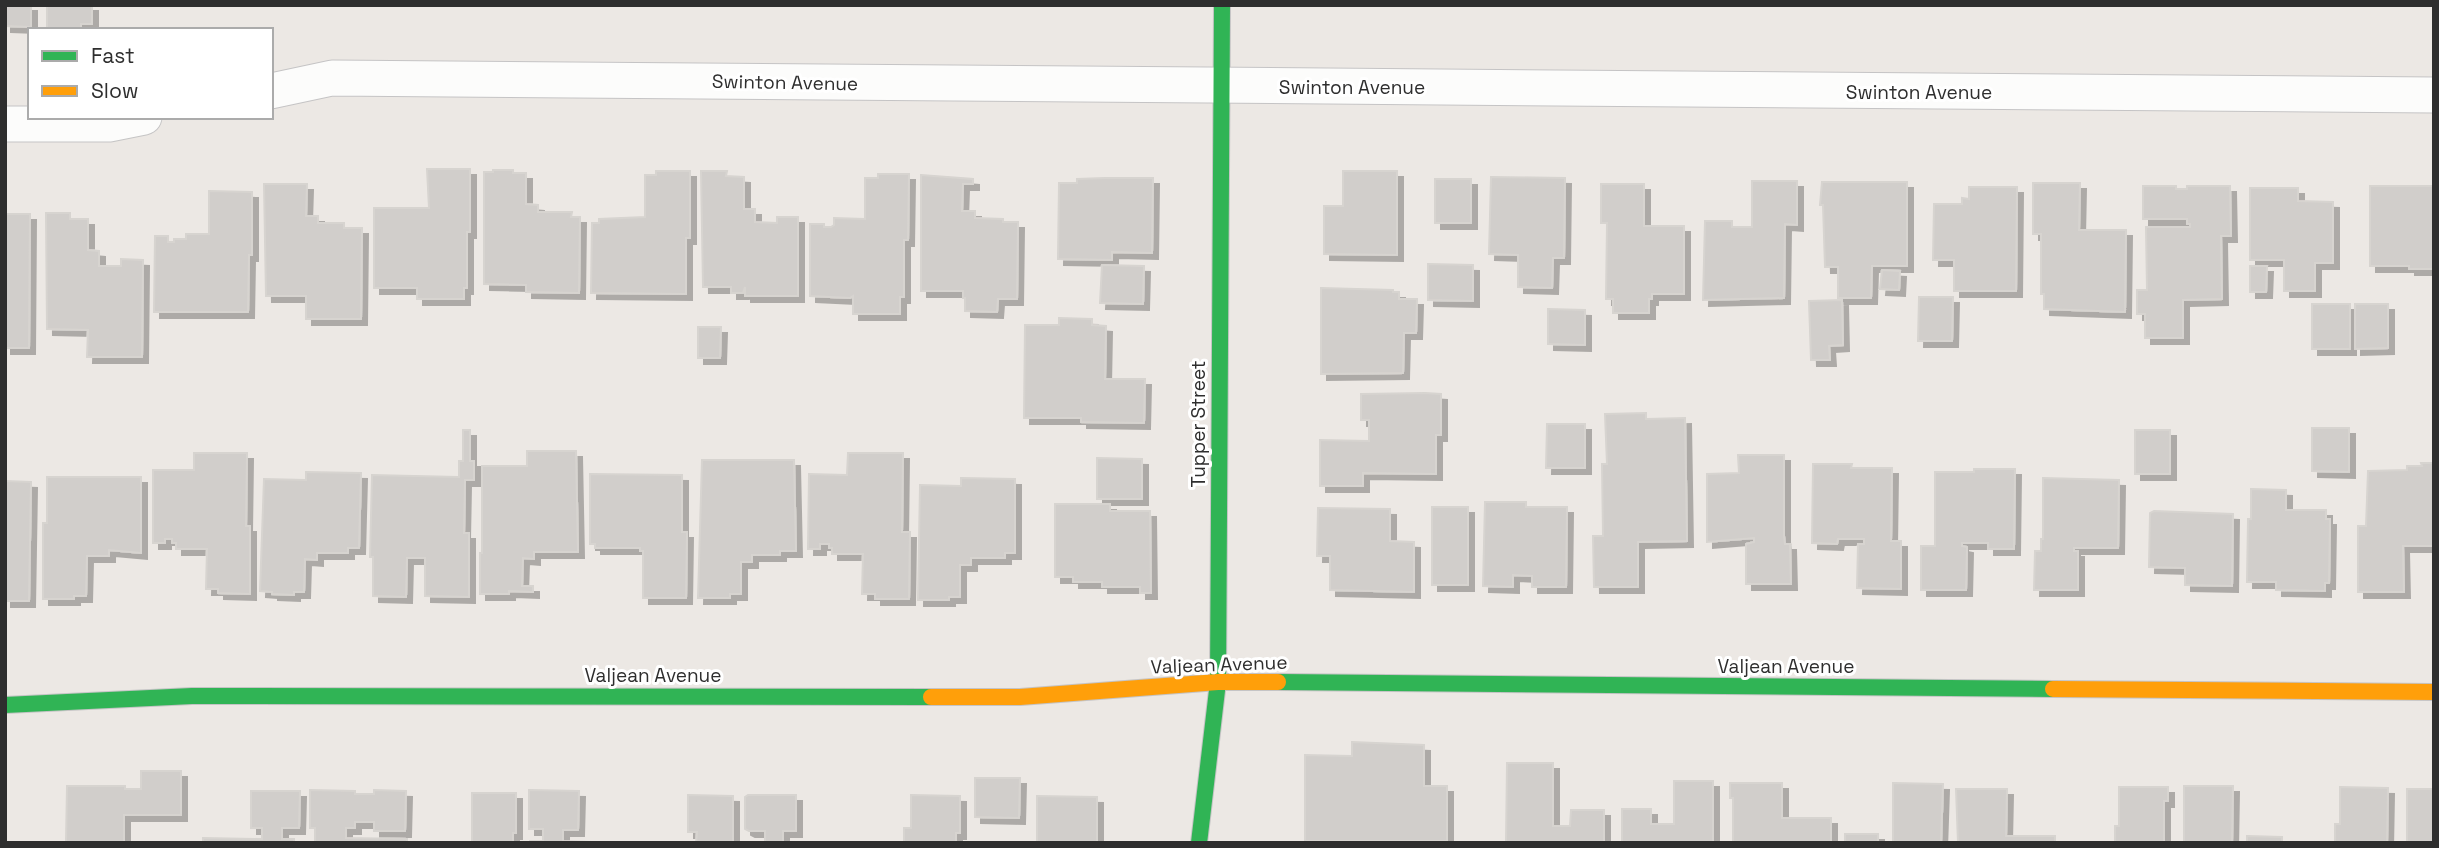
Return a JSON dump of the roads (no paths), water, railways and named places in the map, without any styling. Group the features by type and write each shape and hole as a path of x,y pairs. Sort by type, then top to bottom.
{"street":[{"name":"Tupper Street","path":"1199,843 1218,682 1222,5"},
{"name":"Swinton Avenue","path":"273,91 332,78 2434,96"},
{"path":"5,124 109,124 134,119"},
{"name":"Valjean Avenue","path":"5,705 192,696 1020,697 1218,682 2434,692"}]}
